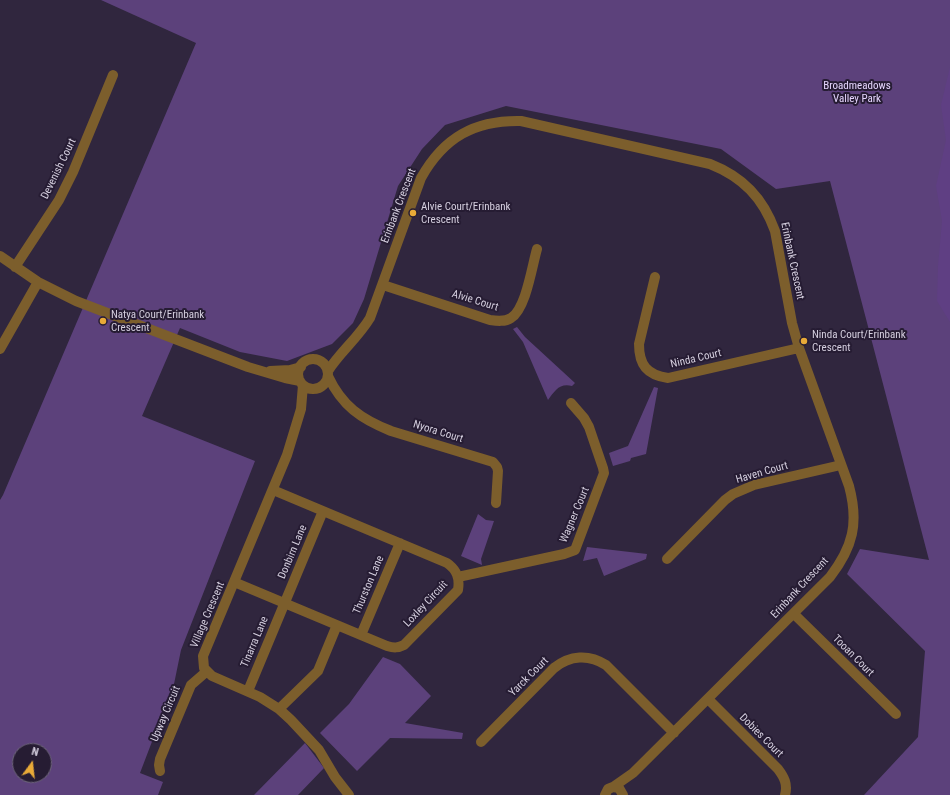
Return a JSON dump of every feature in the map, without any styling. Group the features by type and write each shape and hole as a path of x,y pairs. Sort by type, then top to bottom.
{"street":[{"name":"Devenish Court","path":"15,267 59,200 73,172 113,75"},
{"name":"Erinbank Crescent","path":"328,373 334,362 363,330 370,318 421,178 428,165 438,153 456,137 475,127 495,122 521,121 710,164 729,172 740,179 754,193 763,205 771,218 775,231 798,348 853,500 854,528 851,542 847,552 835,571 794,614 634,773 608,789 605,795"},
{"name":"Alvie Court","path":"383,284 490,320 508,320 517,313 523,301 537,250"},
{"path":"0,256 38,282 76,301 248,367 302,383 310,389 318,388 324,385 328,373 326,366 318,360 309,360 305,362 301,366 298,373 302,383"},
{"name":"Ninda Court","path":"655,278 639,344 639,353 645,368 660,377 668,378 798,348"},
{"path":"0,349 38,282"},
{"name":"Erinbank Crescent","path":"318,360 347,348"},
{"path":"264,371 290,370 301,366"},
{"name":"Nyora Court","path":"328,373 334,387 343,400 351,409 363,418 391,431 493,462 498,471 496,502"},
{"name":"Village Crescent","path":"206,672 204,668 203,656 287,455 301,409 302,383"},
{"name":"Nyora Court","path":"318,388 343,400"},
{"name":"Village Crescent","path":"301,409 318,388"},
{"name":"Wagner Court","path":"458,577 564,554 575,550 604,473 589,427 584,418 571,404"},
{"name":"Haven Court","path":"667,559 734,494 754,485 841,465"},
{"name":"Loxley Circuit","path":"234,582 394,648 400,648 404,645 455,593 458,585 458,577 456,571 447,564 273,490"},
{"name":"Donbirn Lane","path":"284,603 323,511"},
{"name":"Thurston Lane","path":"360,635 400,543"},
{"name":"Tinarra Lane","path":"248,691 284,603"},
{"name":"Tooan Court","path":"794,614 896,714"},
{"path":"279,709 318,671 337,625"},
{"name":"Yarck Court","path":"481,742 554,668 561,663 577,657 593,659 606,665 674,732"},
{"path":"206,672 260,697 279,709 319,750 335,777 349,795"},
{"name":"Upway Circuit","path":"160,771 160,759 186,696 194,681 206,672"},
{"name":"Dobies Court","path":"708,699 778,769 786,782 787,787 785,795"},
{"name":"Erinbank Crescent","path":"623,794 634,773"},
{"path":"613,787 619,788 623,794"}],"green space":[{"name":"Broadmeadows Valley Park","path":"101,0 950,0 950,795 864,795 918,737 925,651 847,574 860,549 929,560 830,181 776,189 721,149 506,106 445,125 422,149 398,186 364,299 353,323 332,344 287,361 240,352 180,328 142,416 255,461 181,650 174,684 140,773 163,782 158,795 0,795 0,500 196,43"},
{"path":"517,327 525,337 575,383 572,386 568,385 558,388 548,400 523,342 513,329"},
{"path":"654,387 658,388 646,454 631,458 630,461 613,466 609,453 628,446"},
{"path":"478,514 486,520 494,521 481,559 482,565 461,556"},
{"path":"587,547 647,554 646,559 604,576 597,558 583,561"},
{"path":"383,657 400,664 431,696 405,723 463,733 462,739 390,738 357,771 320,733 349,704"},
{"path":"305,743 324,768 298,795 254,795"}],"shaded area":[{"path":"950,67 950,322 937,301 942,221 936,186 946,140 941,105"}],"place":[{"name":"Alvie Court/Erinbank Crescent","path":"413,213"},
{"name":"Natya Court/Erinbank Crescent","path":"103,321"},
{"name":"Ninda Court/Erinbank Crescent","path":"804,341"}]}
